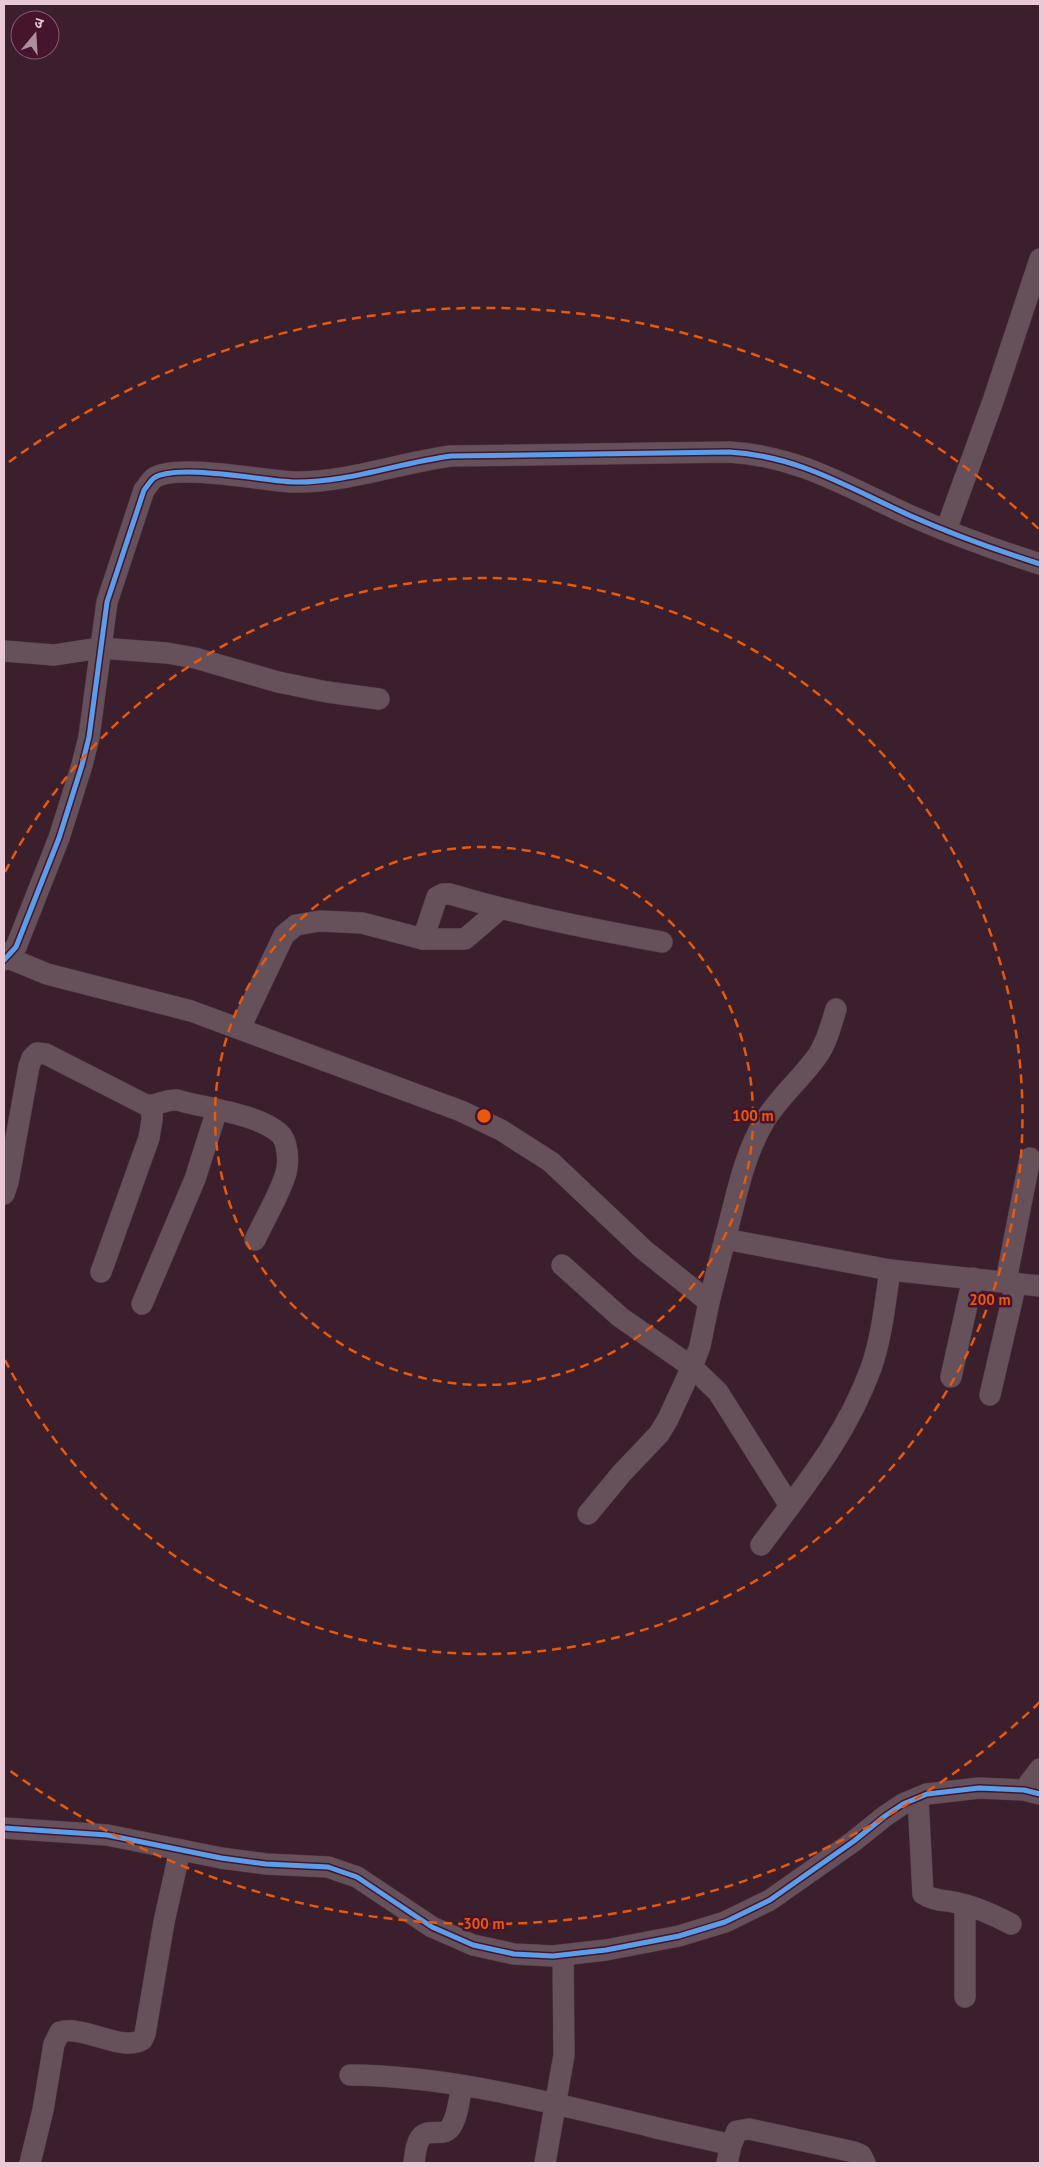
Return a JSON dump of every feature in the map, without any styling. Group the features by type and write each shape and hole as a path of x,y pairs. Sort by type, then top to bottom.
{"street":[{"path":"946,530 993,401 1040,259"},
{"path":"709,1302 644,1250 550,1162 529,1147 461,1111 240,1028 175,1006 47,974 5,959 16,947 58,838 82,765 89,738 100,648 108,602 144,490 153,479 167,474 234,475 293,482 328,479 383,470 420,460 451,456 758,453 832,477 911,516 987,547 1040,564"},
{"path":"4,651 54,655 100,648 168,653 195,658 278,682 327,692 379,699"},
{"path":"423,939 437,897 443,894 450,894 500,909 558,923 662,942"},
{"path":"240,1028 284,934 296,925 320,921 362,923 423,939 465,939 500,909"},
{"path":"588,1514 664,1426 700,1346 709,1302 744,1166 753,1144 764,1121 778,1101 818,1055 836,1009"},
{"path":"4,1194 32,1058 37,1053 46,1054 146,1105 152,1106 165,1099 176,1100 244,1117 268,1126 281,1134 286,1143 286,1172 255,1240"},
{"path":"101,1272 149,1138 152,1106"},
{"path":"142,1304 194,1179 217,1110"},
{"path":"990,1394 1011,1282 1030,1158"},
{"path":"725,1239 890,1270 1040,1286"},
{"path":"562,1264 620,1317 692,1367 718,1392 790,1506"},
{"path":"761,1545 826,1458 855,1408 872,1366 882,1326 890,1270"},
{"path":"951,1377 973,1278"},
{"path":"4,1828 107,1835 221,1858 266,1864 328,1866 357,1877 432,1927 473,1945 514,1954 563,1955 606,1950 679,1936 725,1922 770,1900 903,1804 927,1794 979,1788 1032,1792 1040,1768"},
{"path":"918,1798 923,1894 930,1898 966,1905 996,1916 1010,1924"},
{"path":"30,2163 54,2044 60,2032 73,2031 130,2043 142,2040 145,2034 164,1922 180,1850"},
{"path":"965,1997 966,1905"},
{"path":"545,2163 564,2055 563,1955"},
{"path":"350,2075 392,2075 556,2103 729,2154 737,2131 749,2129 854,2152 861,2155 866,2163"},
{"path":"414,2163 420,2138 424,2134 443,2132 449,2129 453,2121 462,2086"}],"cycle path":[{"path":"4,960 16,947 59,838 82,765 89,737 107,602 144,490 154,478 165,474 200,472 293,482 353,476 451,456 729,452 754,455 801,467 845,484 943,530 1040,564"},
{"path":"4,1828 107,1835 221,1858 266,1864 328,1867 357,1877 432,1927 473,1945 514,1954 553,1956 606,1950 679,1936 725,1922 770,1900 854,1841 885,1816 903,1804 927,1794 979,1788 1024,1790 1040,1794"}]}
